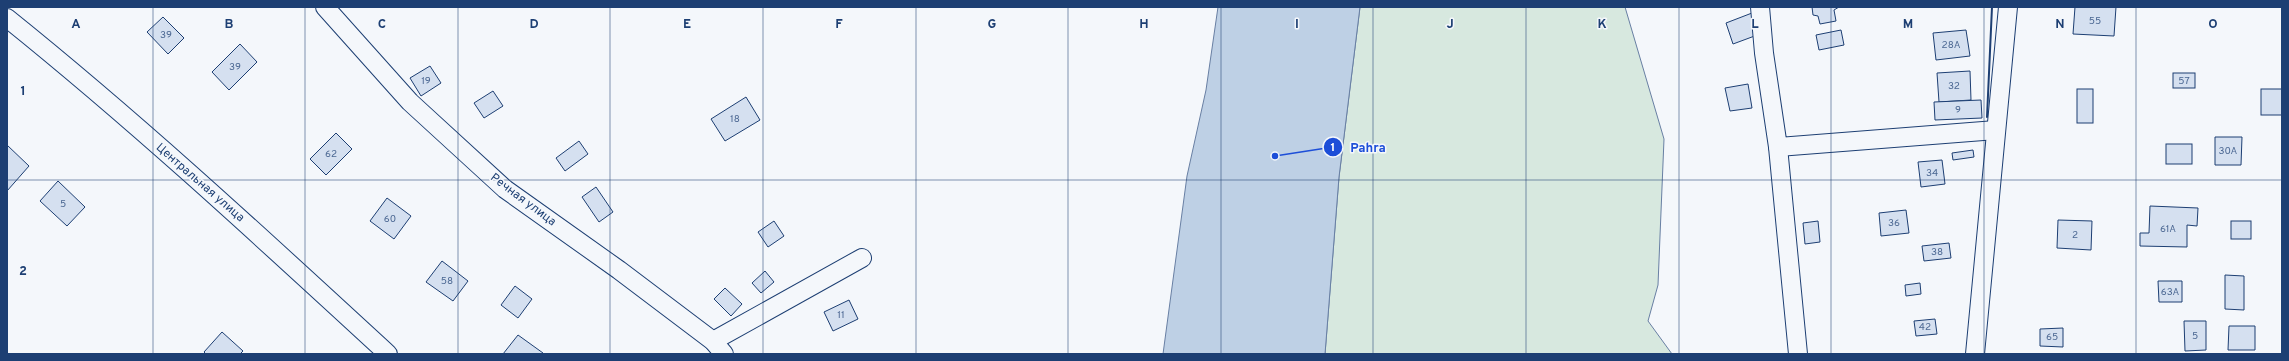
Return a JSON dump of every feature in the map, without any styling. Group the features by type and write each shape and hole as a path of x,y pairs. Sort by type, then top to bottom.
{"street":[{"name":"Речная улица","path":"325,7 410,102 505,189 619,270 718,348"},
{"path":"1760,7 1764,53 1778,147 1798,354"},
{"path":"1975,354 2008,7"},
{"name":"Центральная улица","path":"7,18 144,134 292,265 388,354"},
{"path":"1778,147 1996,130"},
{"path":"718,348 862,258"}],"shaded area":[{"path":"1360,7 1625,7 1664,139 1658,285 1648,321 1672,354 1325,354 1339,177"}],"water":[{"path":"1218,7 1360,7 1339,177 1325,354 1163,354 1187,176 1206,90"}],"building":[{"path":"1812,7 1839,7 1834,10 1836,21 1820,24 1818,16 1813,15"},
{"path":"2075,7 2116,7 2114,36 2073,34"},
{"path":"1752,13 1760,34 1733,44 1726,23"},
{"path":"163,17 184,38 168,54 147,32"},
{"path":"1841,30 1844,45 1819,50 1816,35"},
{"path":"1966,30 1970,56 1936,60 1933,33"},
{"path":"240,44 257,62 229,90 212,72"},
{"path":"430,66 441,83 421,96 410,78"},
{"path":"1970,71 1971,100 1939,102 1937,73"},
{"path":"2173,73 2195,73 2195,88 2173,88"},
{"path":"1748,84 1752,108 1730,111 1725,88"},
{"path":"2077,89 2093,89 2093,123 2077,123"},
{"path":"2261,89 2282,89 2282,115 2261,115"},
{"path":"493,91 503,106 484,118 474,103"},
{"path":"746,97 760,120 725,141 711,119"},
{"path":"1981,100 1982,118 1935,120 1934,102"},
{"path":"336,133 352,149 326,175 310,159"},
{"path":"2215,137 2242,137 2241,165 2215,165"},
{"path":"579,141 588,154 565,171 556,158"},
{"path":"2166,144 2192,144 2192,164 2166,164"},
{"path":"7,145 29,166 7,191"},
{"path":"1973,150 1974,157 1953,160 1952,153"},
{"path":"1942,160 1945,184 1921,187 1918,162"},
{"path":"58,181 85,207 67,226 40,201"},
{"path":"596,187 613,212 599,222 582,197"},
{"path":"387,198 411,216 394,239 370,221"},
{"path":"2150,206 2198,208 2197,226 2187,225 2187,247 2140,246 2140,233 2149,233"},
{"path":"1906,210 1909,233 1881,236 1879,213"},
{"path":"2058,220 2092,221 2091,250 2057,248"},
{"path":"774,221 784,236 768,247 758,232"},
{"path":"1818,221 1820,242 1805,244 1803,223"},
{"path":"2231,221 2251,221 2251,239 2231,239"},
{"path":"1949,243 1951,258 1924,261 1922,246"},
{"path":"442,261 468,281 453,301 426,282"},
{"path":"765,271 774,282 761,293 752,283"},
{"path":"2225,275 2244,276 2244,310 2225,309"},
{"path":"2158,281 2182,281 2182,302 2159,302"},
{"path":"1920,283 1921,294 1906,296 1905,285"},
{"path":"515,286 532,299 518,318 501,305"},
{"path":"725,288 742,304 731,316 714,299"},
{"path":"849,300 858,319 833,331 824,312"},
{"path":"1935,319 1937,334 1916,336 1914,321"},
{"path":"2184,321 2206,321 2206,350 2185,351"},
{"path":"2229,326 2255,326 2255,350 2228,350"},
{"path":"2063,328 2063,347 2040,346 2040,329"},
{"path":"222,332 243,351 240,354 206,354 204,352"},
{"path":"518,335 543,353 503,354"}],"wall":[{"path":"1987,117 1992,7"}],"place":[{"name":"Pahra","path":"1275,156"}]}
